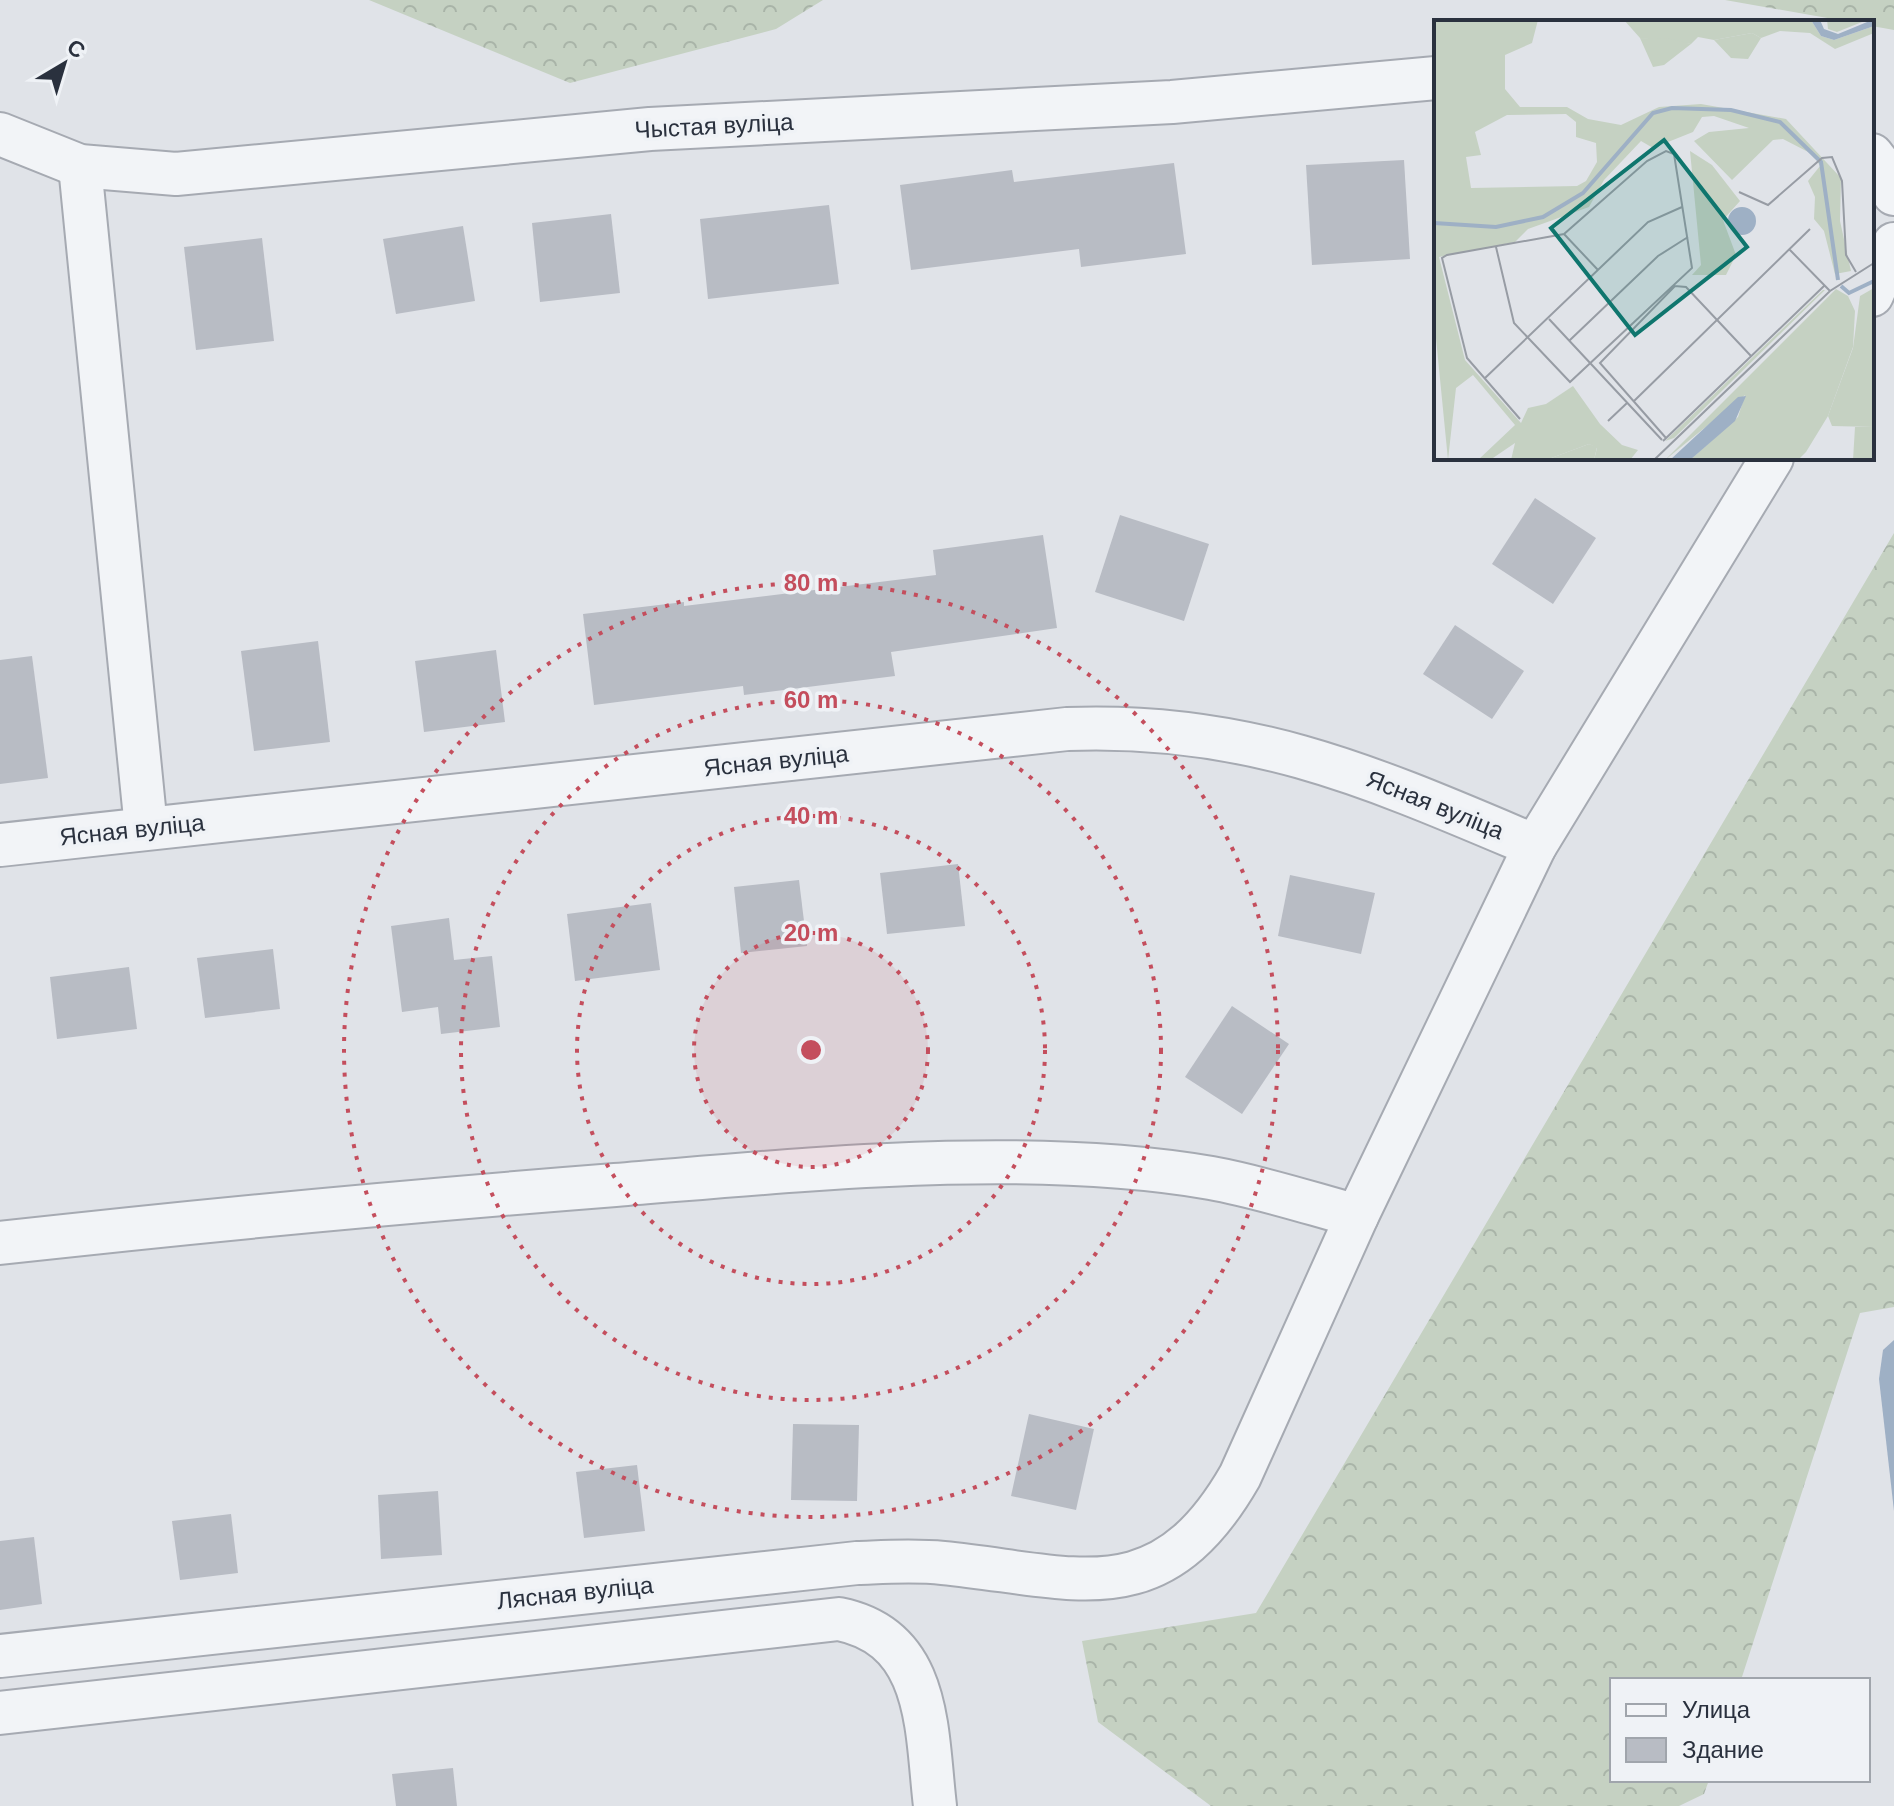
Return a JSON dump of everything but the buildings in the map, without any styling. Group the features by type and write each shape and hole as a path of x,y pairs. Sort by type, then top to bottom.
{"street":[{"name":"Чыстая вуліца","path":"0,134 80,166 176,174 650,129 1172,102 1434,78"},
{"path":"1874,158 1887,175 1894,194"},
{"path":"80,166 146,828"},
{"path":"1874,290 1894,244"},
{"name":"Лясная вуліца","path":"0,1656 857,1563 943,1563 1080,1581 1116,1579 1148,1567 1175,1551 1223,1505 1240,1476 1357,1216 1535,846 1771,460"},
{"name":"Ясная вуліца","path":"0,845 1067,729 1112,727 1200,733 1298,754 1409,793 1535,846"},
{"path":"0,1243 559,1189 758,1174 988,1165 1063,1164 1211,1178 1357,1216"},
{"path":"0,1713 839,1619 859,1623 897,1649 911,1670 924,1713 935,1806"}],"green space":[{"path":"369,0 823,0 776,29 570,83"},
{"path":"1725,0 1894,0 1894,30 1874,26 1874,20 1839,20"},
{"path":"1894,533 1894,1307 1860,1313 1742,1678 1610,1678 1610,1782 1708,1782 1704,1794 1679,1806 1211,1806 1098,1722 1082,1641 1256,1613"}],"water":[{"path":"1894,1340 1894,1511 1879,1379 1883,1350"}]}
